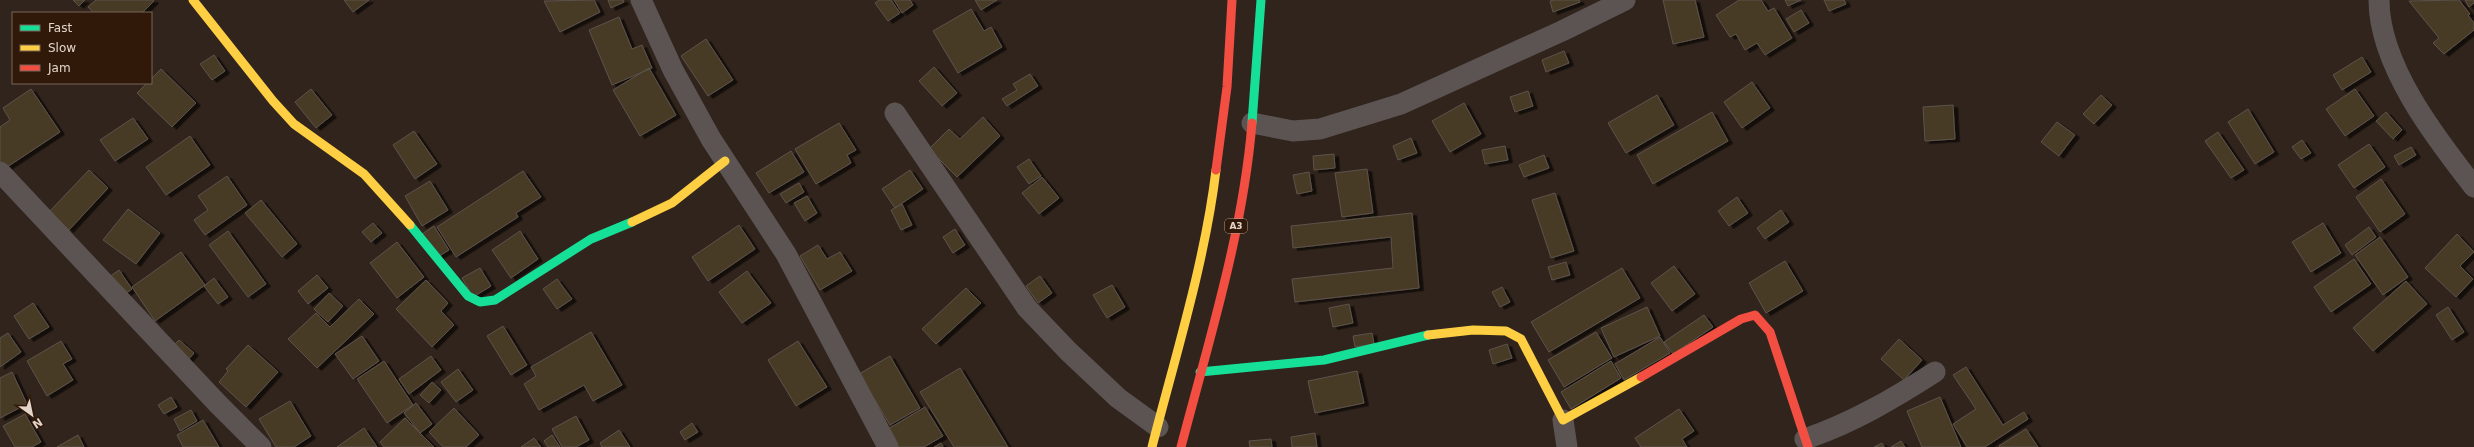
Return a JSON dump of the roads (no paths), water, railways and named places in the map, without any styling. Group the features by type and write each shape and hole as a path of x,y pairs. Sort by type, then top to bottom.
{"main road":[{"path":"193,0 273,102 294,124 364,174 468,296 480,302 495,300 591,239 614,231 672,203 725,161"},
{"path":"1152,447 1213,197 1226,87 1232,0"},
{"name":"A3","path":"1181,447 1231,256 1249,159 1261,0"},
{"path":"1200,372 1324,360 1423,336 1473,330 1506,331 1521,339 1563,420 1741,319 1755,315 1770,332 1806,443"}],"street":[{"path":"641,0 673,70 725,161 786,254 888,447"},
{"path":"1252,123 1293,132 1320,129 1400,104 1562,31 1625,0"},
{"path":"2379,0 2382,35 2399,73 2430,130 2474,187"},
{"path":"895,113 1027,308 1068,351 1118,398 1158,427"},
{"path":"0,172 217,404 261,447"},
{"path":"1806,443 1888,402 1935,372"},
{"path":"1563,420 1567,447"}]}
